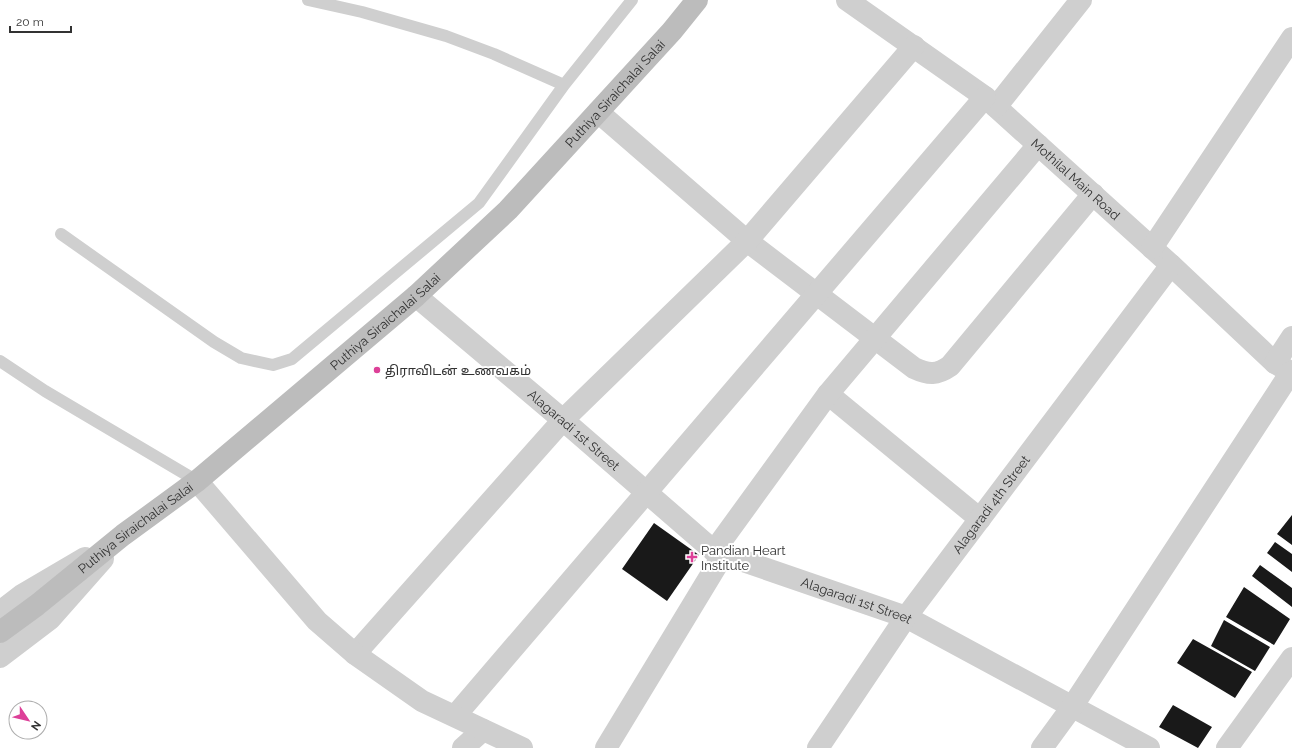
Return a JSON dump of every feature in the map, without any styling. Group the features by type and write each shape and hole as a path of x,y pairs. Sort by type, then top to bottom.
{"main road":[{"name":"Puthiya Siraichalai Salai","path":"0,632 37,605 124,536 197,482 416,296 508,210 672,31 697,0"}],"street":[{"name":"Mothilal Main Road","path":"847,0 914,46 990,102 1286,369"},
{"path":"455,716 817,294 1081,0"},
{"path":"1152,248 1292,38"},
{"path":"355,654 563,420 747,241 914,46"},
{"path":"598,112 747,241 914,368 928,374 941,373 950,366 1093,194"},
{"path":"606,748 719,553 828,394 1038,145"},
{"name":"Alagaradi 4th Street","path":"818,748 906,617 1171,265"},
{"name":"Alagaradi 1st Street","path":"416,296 719,553 906,617 1149,748"},
{"path":"1042,748 1072,707 1286,369 1292,337"},
{"path":"828,394 980,519"},
{"path":"197,482 317,621 355,654 422,701 522,748"},
{"path":"0,612 22,595 124,536"},
{"path":"0,657 50,619 124,536"},
{"path":"1227,748 1292,658"},
{"path":"463,748 483,730"}],"lane":[{"path":"308,0 362,12 446,36 494,54 564,85"},
{"path":"61,234 214,342 241,358 274,365 292,359 479,203 564,85 632,0"},
{"path":"0,361 45,391 197,482"}],"building":[{"path":"1292,515 1292,545 1277,534"},
{"path":"654,523 699,555 667,601 622,569"},
{"path":"1275,542 1292,554 1292,572 1267,553"},
{"path":"1260,565 1292,588 1292,607 1252,576"},
{"path":"1244,587 1290,619 1274,645 1226,617"},
{"path":"1224,620 1270,647 1255,671 1211,646"},
{"path":"1193,639 1252,672 1235,698 1177,663"},
{"path":"1173,705 1212,727 1198,748 1159,727"}],"place":[{"name":"திராவிடன் உணவகம்","path":"377,370"},
{"name":"Pandian Heart Institute","path":"692,557"}]}
